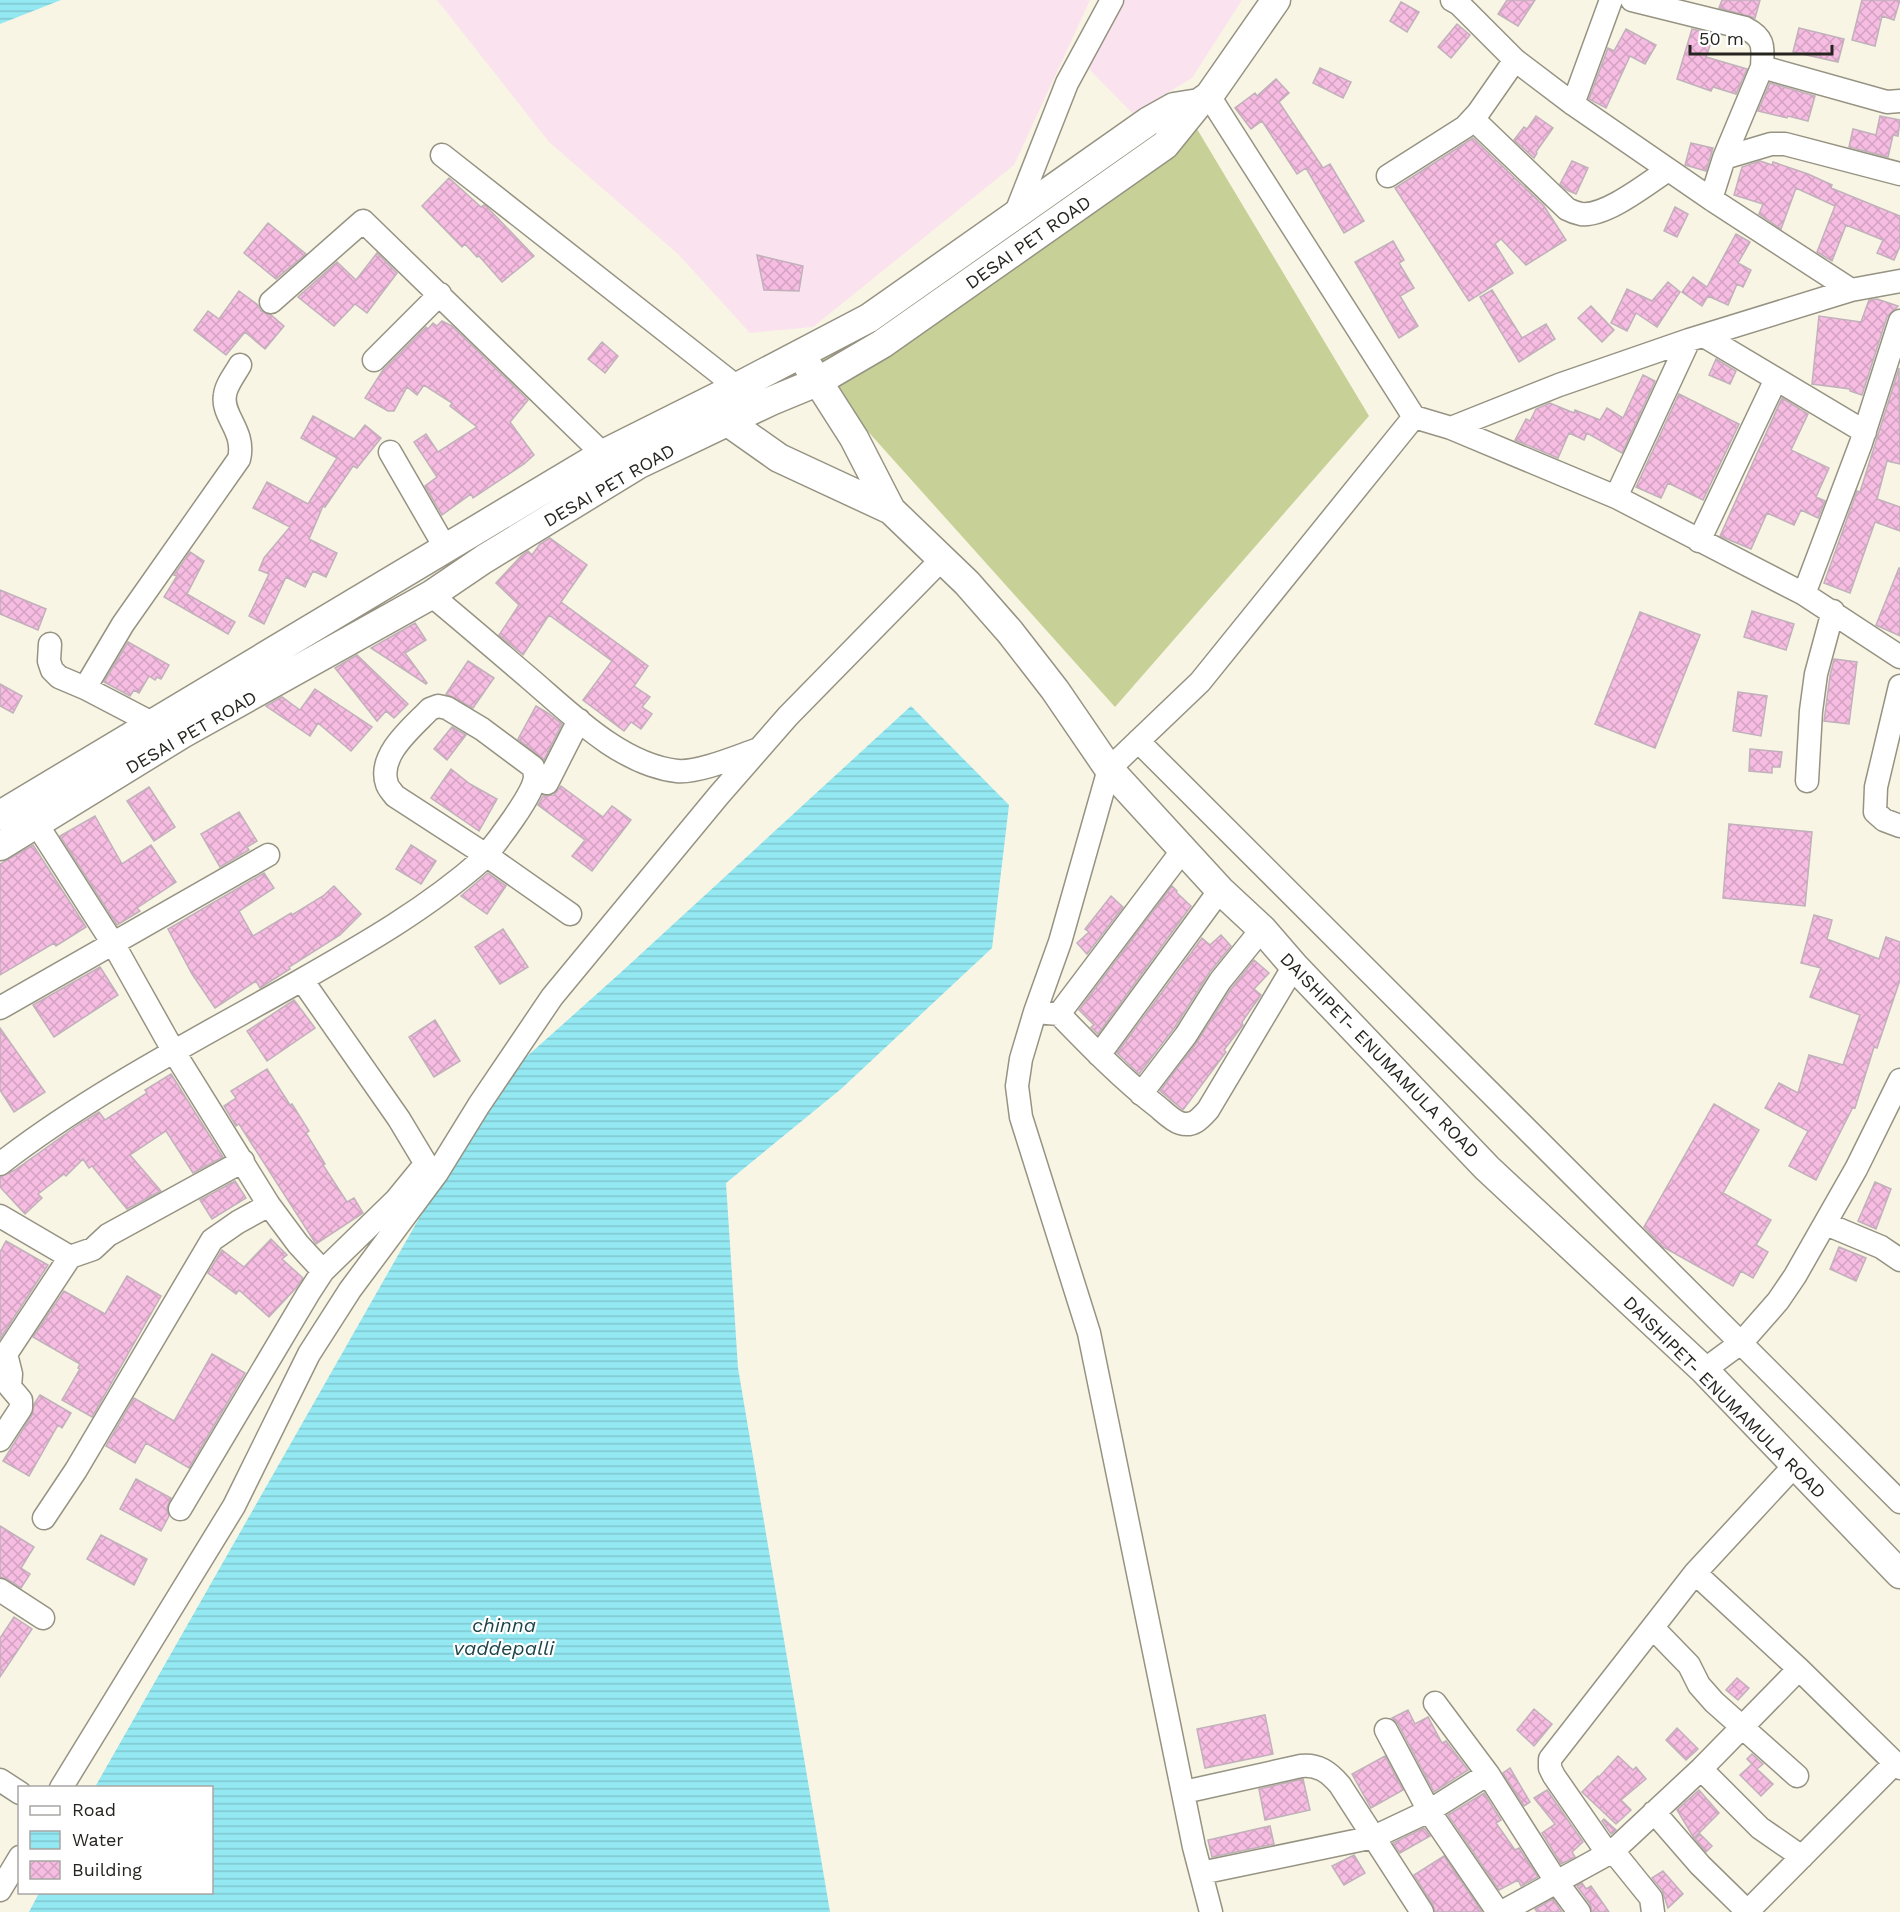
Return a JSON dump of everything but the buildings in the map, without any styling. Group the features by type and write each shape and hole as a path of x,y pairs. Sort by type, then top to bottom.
{"street":[{"path":"1016,215 1067,83 1112,0"},
{"name":"DESAI PET ROAD","path":"0,815 603,454 726,402 789,393 817,382 882,344 1165,145 1204,100 1276,0"},
{"path":"1452,0 1459,4 1515,60 1573,104 1711,199 1851,290"},
{"path":"1573,104 1611,0"},
{"path":"1632,0 1745,28 1761,41 1762,67 1724,158 1711,199"},
{"path":"1388,176 1465,127 1515,60"},
{"path":"1762,67 1887,102 1900,101"},
{"path":"1204,100 1414,417 1451,428 1616,497 1804,594 1900,657"},
{"name":"DESAI PET ROAD","path":"0,846 183,734 431,595 639,464 726,402 801,353 869,318 1149,121 1174,107 1204,100"},
{"path":"1473,119 1567,209 1582,214 1599,211 1618,202 1668,170"},
{"path":"1724,158 1771,144 1785,144 1900,174"},
{"path":"442,155 726,402"},
{"path":"271,302 363,221 603,454"},
{"path":"1451,428 1559,385 1697,338 1851,290 1900,281"},
{"path":"374,360 440,294"},
{"path":"1804,594 1865,432 1900,321"},
{"path":"1697,338 1776,379 1865,432"},
{"path":"1616,497 1697,338"},
{"name":"DAISHIPET- ENUMAMULA ROAD","path":"801,353 854,438 891,510 967,583 1010,632 1055,690 1109,769 1182,851 1262,929 1294,966 1487,1168 1704,1371 1900,1574"},
{"path":"86,688 123,624 239,459 242,449 239,433 224,400 225,392 240,365"},
{"path":"1699,541 1776,379"},
{"name":"DAISHIPET- ENUMAMULA ROAD","path":"726,402 779,458 891,510"},
{"path":"1211,1912 1194,1847 1185,1792 1089,1333 1021,1117 1017,1086 1021,1059 1035,1012 1064,932 1109,769 1200,682 1414,417"},
{"path":"390,452 446,549"},
{"path":"62,1786 234,1506 309,1354 431,1168 479,1105 552,997 718,795 788,716 942,559"},
{"path":"431,595 579,720 618,749 656,767 680,772 715,765 761,749"},
{"path":"1807,781 1811,711 1816,674 1833,611"},
{"path":"50,644 49,661 52,670 59,677 86,688 152,723"},
{"path":"1900,686 1875,797 1875,812 1884,820 1900,826"},
{"path":"0,1164 93,1101 388,928 452,887 486,855 530,791 535,777 533,767 482,729 447,708 438,706 430,709 390,754 386,769 387,785 395,796 486,855 570,914"},
{"path":"547,783 579,720"},
{"path":"1138,741 1900,1502"},
{"path":"36,823 114,945 174,1052 269,1205 298,1244 324,1271"},
{"path":"1059,1014 1182,851"},
{"path":"0,1008 114,945 268,855"},
{"path":"1099,1055 1220,890"},
{"path":"1141,1094 1186,1035 1220,981 1262,929"},
{"path":"1035,1012 1059,1014 1141,1094 1178,1123 1190,1124 1199,1120 1208,1110 1294,966"},
{"path":"302,980 431,1168"},
{"path":"1704,1371 1742,1342 1778,1301 1826,1224 1875,1133 1900,1080"},
{"path":"0,1440 21,1408 21,1400 10,1387 11,1374 6,1354 70,1257 93,1249 108,1235 243,1161"},
{"path":"180,1509 324,1271 431,1168"},
{"path":"44,1518 81,1461 212,1240 269,1205"},
{"path":"0,1216 70,1257"},
{"path":"1826,1224 1881,1248 1900,1260"},
{"path":"1653,1912 1651,1898 1611,1852 1554,1776 1550,1768 1551,1759 1695,1573 1795,1465"},
{"path":"1654,1812 1700,1865 1747,1912 1898,1765 1800,1669 1695,1573"},
{"path":"0,1590 44,1618"},
{"path":"1653,1628 1689,1665 1699,1685 1714,1702 1797,1776"},
{"path":"1386,1730 1429,1811 1500,1912 1611,1852 1701,1769 1800,1669"},
{"path":"1435,1703 1488,1774 1556,1881 1579,1912"},
{"path":"1185,1792 1301,1766 1318,1767 1330,1774 1340,1785 1422,1912"},
{"path":"1701,1769 1760,1828 1802,1857"},
{"path":"1201,1873 1374,1837 1429,1811 1488,1774"},
{"path":"0,1780 18,1792"},
{"path":"0,1890 18,1860"}],"shaded area":[{"path":"437,0 1090,0 1014,165 813,327 750,333 678,254 549,142"},
{"path":"1111,0 1242,0 1192,78 1133,114 1084,64"}],"green space":[{"path":"1197,129 1369,416 1115,707 803,359"}],"water":[{"path":"0,0 61,0 0,24"},
{"name":"chinna vaddepalli","path":"911,706 1009,805 992,948 841,1089 726,1183 738,1368 830,1912 29,1912 38,1894 213,1894 213,1786 96,1786 495,1085"}]}
